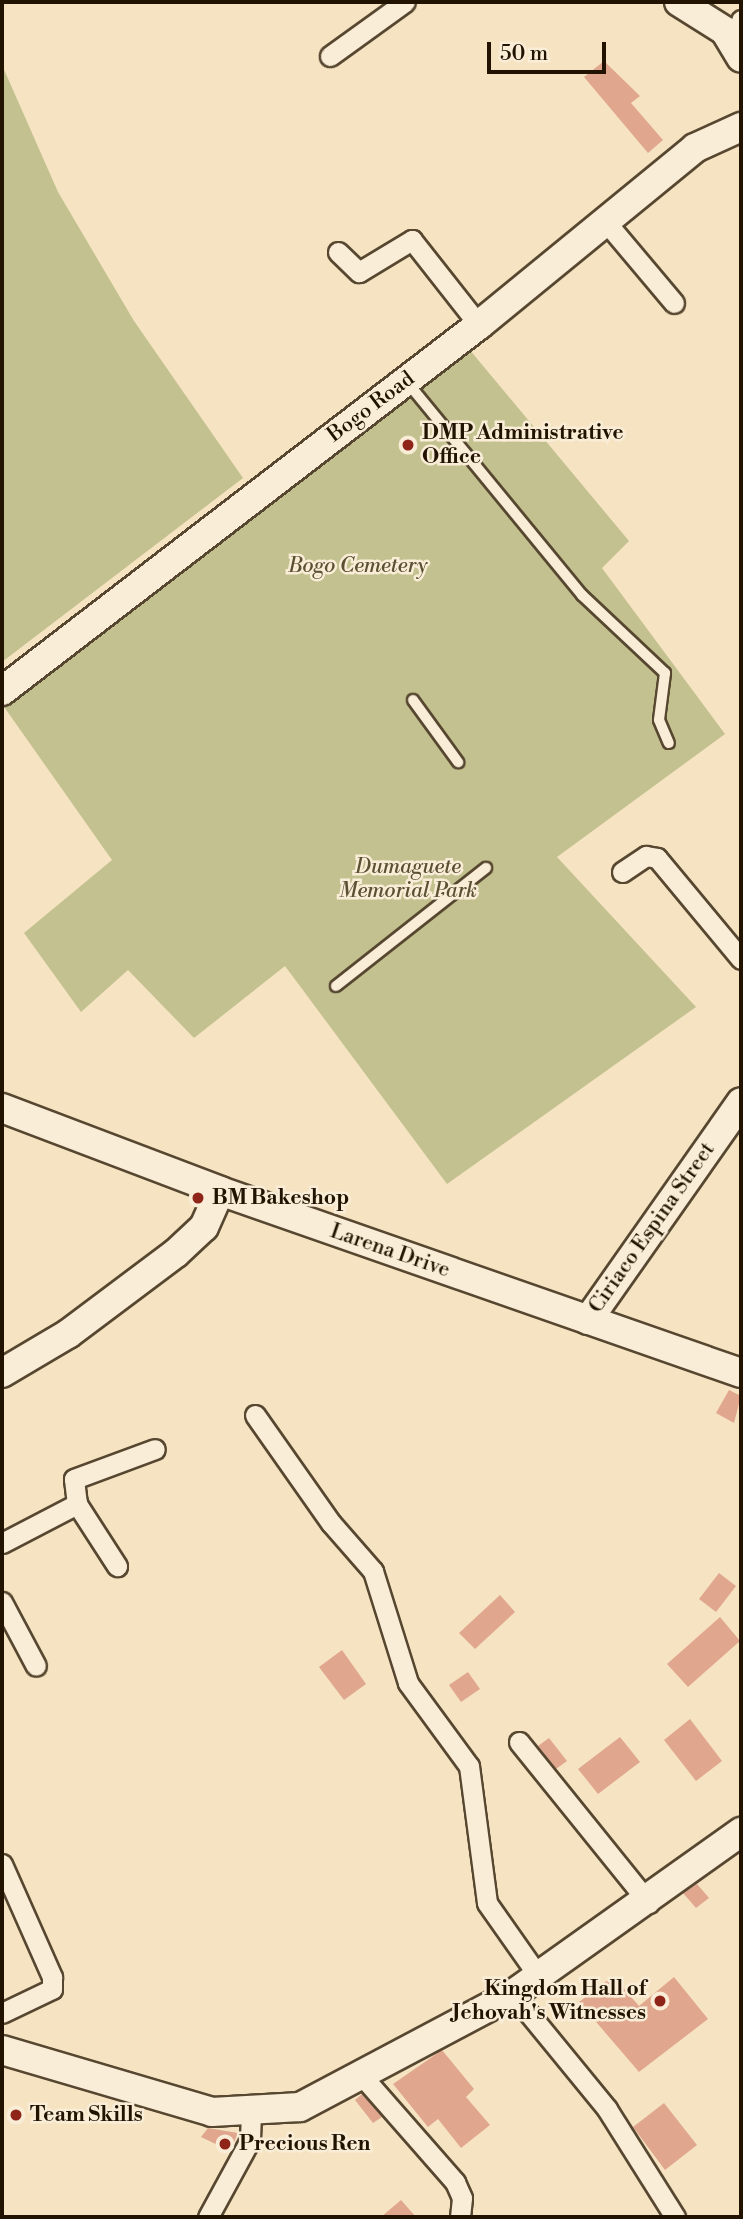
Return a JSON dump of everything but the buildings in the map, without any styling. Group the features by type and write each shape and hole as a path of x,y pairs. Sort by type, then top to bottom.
{"main road":[{"path":"679,2 724,31 738,53"},
{"name":"Bogo Road","path":"2,691 479,324 695,148 741,127"},
{"name":"Ciriaco Espina Street","path":"588,1320 741,1102"},
{"name":"Larena Drive","path":"2,1108 220,1191 741,1373"},
{"path":"2,1373 68,1334 176,1253 204,1227 220,1191"},
{"path":"2,2050 212,2112 251,2114 300,2107 363,2077 513,1994 649,1903 741,1832"}],"street":[{"path":"330,55 405,2"},
{"path":"738,53 741,20"},
{"path":"605,221 674,303"},
{"path":"338,252 359,272 412,240 479,324"},
{"path":"622,872 642,858 657,858 741,958"},
{"path":"255,1415 331,1523 373,1571 408,1683 469,1766 487,1903 539,1977"},
{"path":"117,1566 77,1504 74,1479 155,1449"},
{"path":"2,1543 77,1504"},
{"path":"2,1602 36,1666"},
{"path":"519,1742 649,1903"},
{"path":"2,1864 52,1978 52,1989 2,2013"},
{"path":"513,1994 607,2109 675,2217"},
{"path":"363,2077 455,2182 463,2198 460,2217"},
{"path":"208,2217 250,2140 251,2114"}],"lane":[{"path":"406,381 582,595 665,673 659,720 669,743"},
{"path":"413,700 458,762"},
{"path":"336,986 486,868"}],"green space":[{"path":"2,65 58,192 134,321 243,478 2,662"},
{"name":"Dumaguete Memorial Park","path":"469,349 629,541 602,568 725,734 557,857 696,1007 447,1184 285,966 194,1038 128,970 81,1012 24,933 112,860 2,704"}],"place":[{"name":"DMP Administrative Office","path":"408,445"},
{"name":"BM Bakeshop","path":"198,1198"},
{"name":"Kingdom Hall of Jehovah's Witnesses","path":"660,2001"},
{"name":"Team Skills","path":"16,2115"},
{"name":"Precious Ren","path":"225,2144"}],"park label":[{"name":"Bogo Cemetery","path":"358,566"}]}
